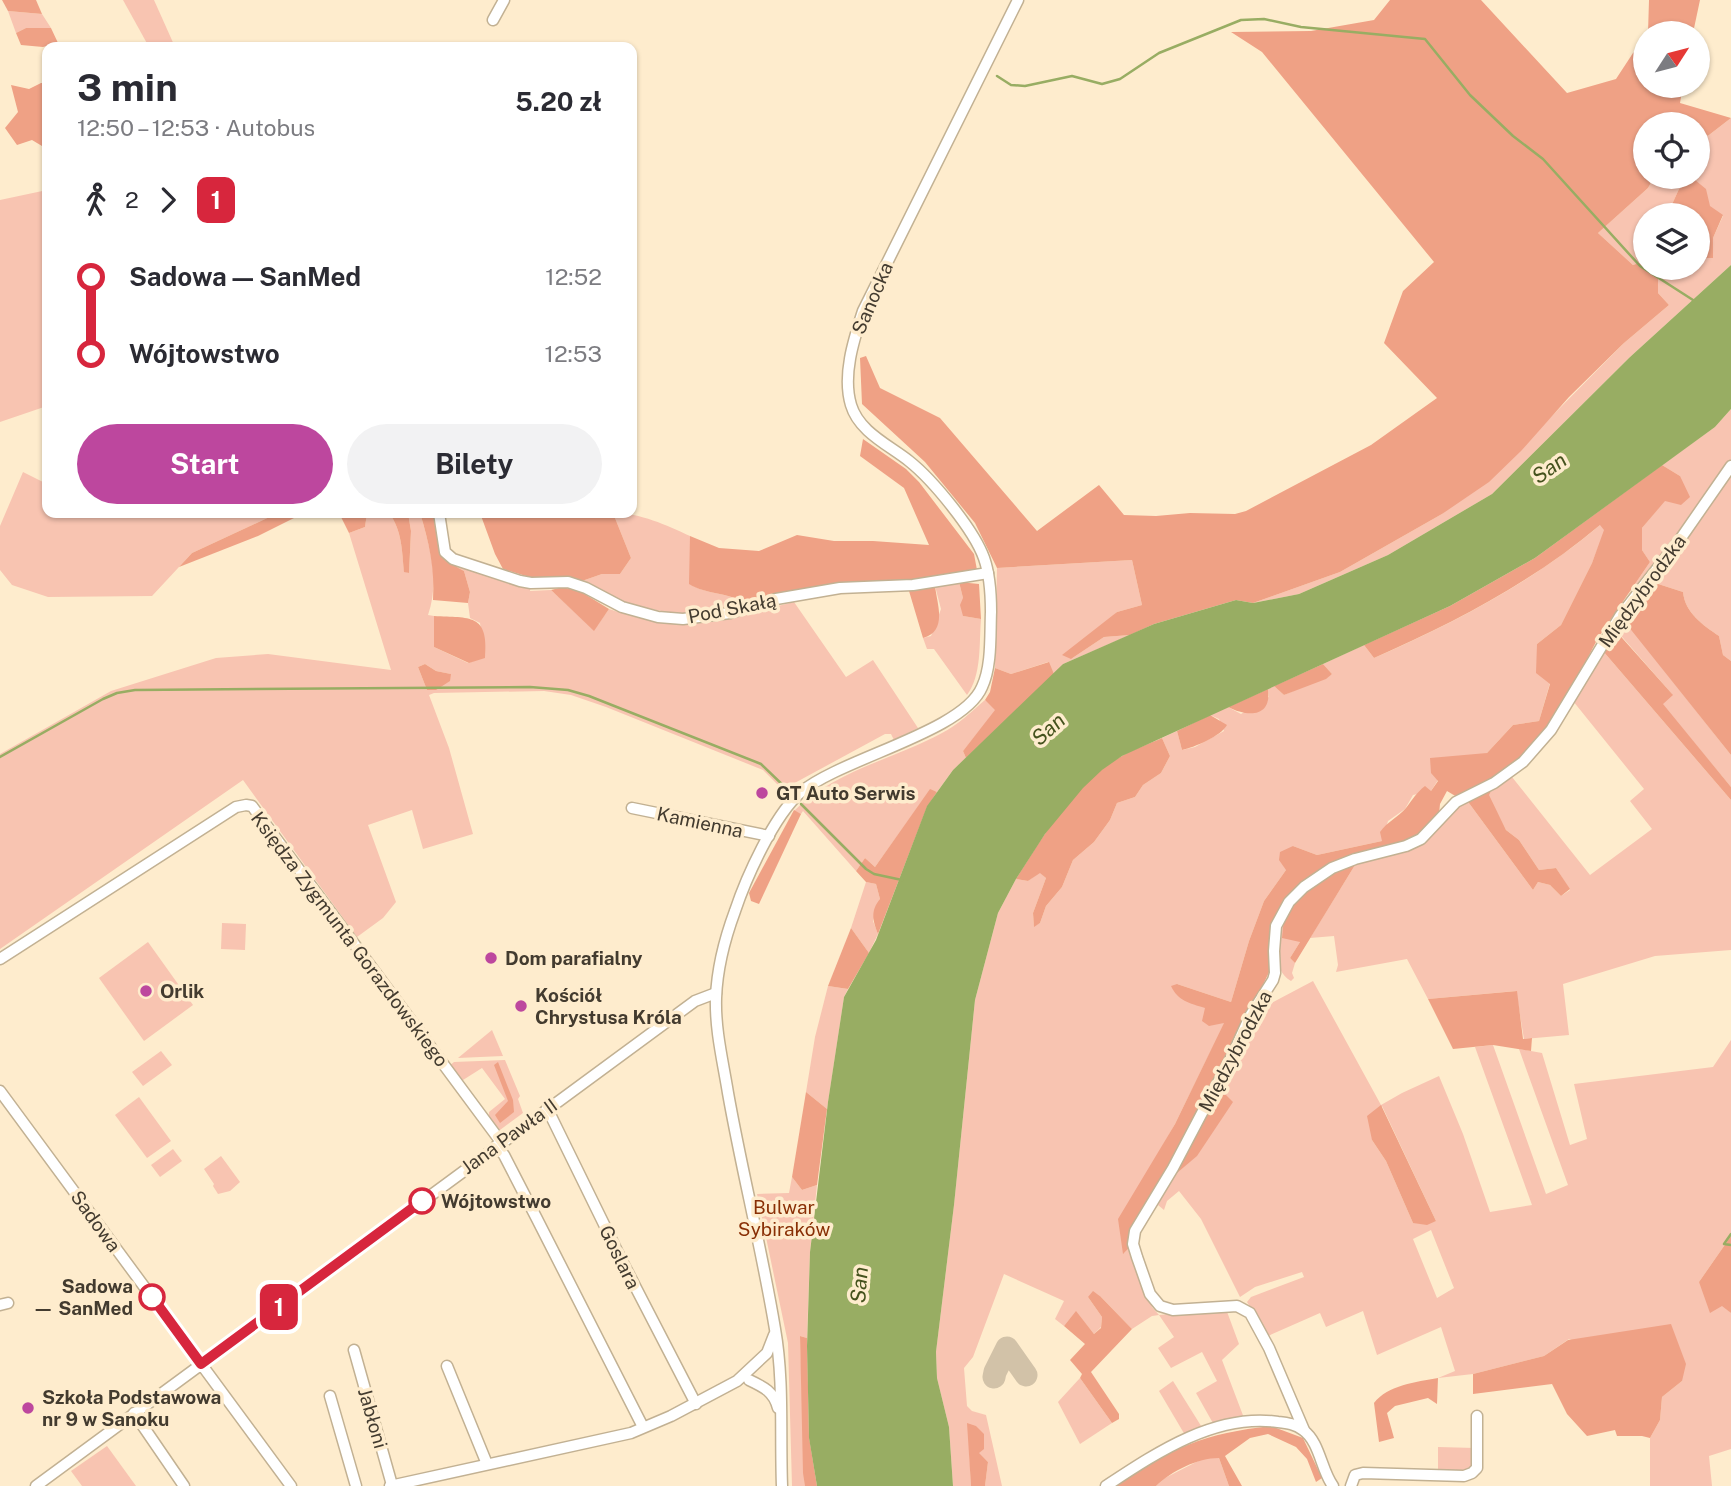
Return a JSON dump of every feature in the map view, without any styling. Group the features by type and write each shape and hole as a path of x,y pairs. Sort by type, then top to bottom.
{"street":[{"path":"494,20 504,0"},
{"name":"Sanocka","path":"782,1486 776,1331 732,1116 717,1025 716,993 735,908 769,836 790,802 814,783 929,730 964,708 978,696 986,678 991,611 988,573 982,553 974,538 929,479 908,459 872,433 857,417 850,400 849,378 852,348 863,311 1018,0"},
{"name":"Międzybrodzka","path":"1304,1430 1269,1348 1250,1313 1237,1306 1173,1310 1160,1306 1150,1294 1137,1257 1133,1244 1135,1231 1168,1178 1250,1016 1273,980 1274,937 1283,909 1304,887 1332,868 1414,843 1427,834 1456,802 1494,783 1523,762 1551,730 1620,616 1681,538 1731,466"},
{"name":"Pod Skałą","path":"440,518 445,552 453,559 531,583 558,581 577,585 615,604 658,617 705,617 776,599 840,588 914,585 988,573"},
{"name":"Księdza Zygmunta Gorazdowskiego","path":"0,960 236,807 246,804 252,806 499,1144"},
{"name":"Kamienna","path":"632,808 769,836"},
{"name":"Jana Pawła II","path":"36,1486 547,1108 695,1001 716,993"},
{"name":"Sadowa","path":"0,1091 291,1486"},
{"name":"Goslara","path":"547,1108 696,1404"},
{"path":"499,1144 643,1427"},
{"path":"391,1486 618,1437 643,1427 696,1404 737,1381 768,1353 776,1331"},
{"name":"Jabłoni","path":"355,1350 391,1486"},
{"path":"737,1381 768,1380 779,1371 766,1363 755,1367"},
{"path":"447,1366 488,1464"},
{"path":"749,1380 771,1393 780,1415"},
{"path":"330,1396 356,1486"},
{"path":"134,1413 184,1486"},
{"path":"1351,1486 1355,1475 1363,1473 1464,1476 1472,1473 1477,1468 1477,1416"},
{"path":"1106,1486 1157,1452 1207,1430 1249,1421 1295,1425 1304,1430 1311,1438 1333,1486"},
{"path":"439,1474 439,1486"}],"green space":[{"path":"123,0 154,0 173,42 146,42"},
{"path":"8,11 42,14 51,28 26,28 16,33"},
{"path":"1731,118 1731,265 1630,357 1492,494 1388,555 1299,594 1253,603 1340,572 1442,514 1546,422 1624,343 1669,305 1658,293 1658,280 1710,280 1713,238 1723,216 1710,208 1710,203 1702,203 1679,189 1710,189 1710,134"},
{"path":"1647,189 1679,189 1673,203 1633,203 1633,265 1598,233"},
{"path":"42,191 42,408 0,422 0,200"},
{"path":"1731,409 1731,464 1657,561 1628,594 1650,562 1642,550 1642,528 1680,476 1662,465 1715,427"},
{"path":"23,472 42,482 42,518 267,518 192,553 152,596 48,597 12,585 0,570 0,526"},
{"path":"1731,474 1731,661 1723,655 1719,636 1691,612 1683,592 1652,582"},
{"path":"643,517 690,536 690,584 745,603 700,614 672,613 620,603 582,581 602,574 620,574 631,558 615,518"},
{"path":"366,518 392,518 399,534 404,571 409,573 411,531 409,518 421,518 432,564 432,602 428,615 434,616 434,647 468,663 485,657 480,623 470,618 470,592 464,571 454,566 486,572 531,586 530,591 551,590 594,630 609,609 658,622 688,623 755,612 794,602 846,677 873,660 918,728 894,740 891,734 885,734 791,785 785,792 763,770 571,695 544,691 434,693 429,695 449,748 473,834 423,849 412,810 368,825 396,902 383,918 357,937 243,780 0,949 0,754 111,691 216,658 268,654 391,670 349,533 365,527","holes":["425,664 436,671 451,674 427,690 418,667"]},
{"path":"1601,524 1605,530 1592,563 1561,625 1537,644 1550,683 1539,721 1513,725 1487,753 1438,780 1431,791 1413,795 1405,809 1388,821 1382,841 1317,855 1293,846 1286,870 1264,901 1231,1002 1177,984 1225,1022 1175,1124 1148,1171 1124,1253 1129,1248 1152,1307 1159,1315 1152,1316 1132,1329 1101,1297 1088,1297 1102,1317 1101,1327 1094,1334 1076,1312 1064,1326 1055,1319 1064,1301 1004,1274 973,1357 964,1368 967,1406 972,1411 986,1415 1002,1486 985,1486 988,1462 978,1453 968,1424 971,1486 953,1486 949,1427 937,1378 936,1352 975,1000 998,913 1016,879 1028,881 1040,872 1046,878 1033,913 1034,926 1040,923 1046,906 1062,887 1073,860 1094,842 1110,820 1117,803 1135,797 1143,785 1161,773 1170,756 1162,738 1177,731 1182,750 1195,747 1224,731 1219,719 1210,715 1228,707 1241,714 1269,697 1268,689 1274,686 1284,695 1332,674 1323,664 1364,645 1374,658 1434,630 1521,582 1576,545"},
{"path":"1132,560 1142,605 1117,612 1071,659 1104,637 1130,635 1063,664 1054,674 1048,662 1011,674 995,668 997,568"},
{"path":"959,582 963,598 963,616 981,619 977,669 967,695 934,649 927,649 923,638 931,636 941,609 935,586"},
{"path":"1625,615 1629,626 1731,755 1731,787 1662,704 1672,694 1616,630"},
{"path":"1603,651 1731,800 1731,950 1655,956 1563,984 1569,1035 1524,1039 1516,991 1428,999 1407,959 1336,972 1338,965 1334,936 1310,938 1355,865 1443,819 1466,799 1533,890 1538,882 1550,885 1561,896 1570,890 1556,868 1539,870 1519,840 1506,830 1488,795 1492,789 1512,777 1590,875 1652,829 1630,801 1644,789 1573,701"},
{"path":"985,700 996,710 963,751 966,758 953,770 937,792 930,790 875,867 865,858 856,871 803,811 801,814 794,811 809,797 845,776 948,730"},
{"path":"866,882 876,884 880,899 873,921 878,934 869,953 851,928"},
{"path":"1285,917 1300,942 1290,958 1295,963 1292,973 1294,978 1291,981 1284,976 1280,968 1277,951"},
{"path":"222,923 246,924 245,950 221,949"},
{"name":"Orlik","path":"148,942 193,1005 144,1041 99,978"},
{"path":"1313,981 1381,1105 1439,1076 1463,1134 1490,1212 1532,1205 1475,1047 1493,1045 1546,1194 1568,1185 1519,1049 1542,1053 1570,1145 1587,1139 1574,1084 1713,1067 1731,1040 1731,1236 1699,1282 1731,1313 1731,1449 1709,1456 1712,1486 1650,1486 1650,1438 1660,1420 1662,1397 1682,1381 1569,1339 1544,1356 1473,1374 1438,1378 1455,1371 1441,1327 1377,1355 1363,1311 1326,1327 1320,1313 1268,1336 1247,1302 1251,1297 1304,1277 1302,1272 1255,1287 1240,1297 1201,1219 1179,1191 1167,1201 1164,1210 1158,1205 1258,1010","holes":["1382,1106 1436,1221 1413,1223 1386,1161 1372,1140","1431,1230 1454,1288 1437,1298 1413,1239"]},
{"path":"828,986 848,989 844,997 827,1109 806,1092 815,1037"},
{"path":"492,1030 503,1056 458,1058"},
{"path":"161,1051 172,1065 143,1086 132,1072"},
{"path":"505,1060 520,1096 518,1099 523,1113 500,1130 489,1117 489,1112 505,1099 482,1068 463,1080 449,1066 454,1062"},
{"path":"139,1097 171,1141 147,1158 115,1115"},
{"path":"173,1149 182,1161 160,1177 151,1165"},
{"path":"221,1156 240,1182 230,1191 218,1194 204,1169"},
{"name":"Bulwar Sybiraków","path":"792,1177 802,1190 817,1185 810,1252 807,1338 800,1336 805,1486 792,1486 788,1343 757,1194 789,1193"},
{"path":"1226,1309 1239,1344 1222,1360 1244,1418 1214,1425 1196,1393 1217,1381 1202,1352 1171,1368 1158,1348 1174,1337 1159,1315"},
{"path":"1080,1378 1112,1423 1080,1444 1058,1402"},
{"path":"1173,1381 1203,1429 1185,1435 1159,1391"},
{"path":"107,1446 136,1486 82,1486 71,1471"},
{"path":"1438,1447 1475,1448 1474,1468 1471,1471 1438,1473"},
{"path":"1204,1458 1219,1458 1229,1486 1156,1486 1165,1478"}],"shaded area":[{"path":"2,0 36,0 42,14 8,11"},
{"path":"1390,0 1481,0 1567,93 1616,79 1633,53 1633,98 1681,98 1680,103 1731,118 1710,134 1710,112 1633,112 1633,189 1647,189 1598,233 1633,265 1633,280 1658,280 1658,293 1669,305 1624,343 1569,397 1489,482 1442,514 1340,572 1253,603 1236,600 1154,624 1130,635 1104,637 1071,659 1062,655 1117,612 1142,605 1132,560 997,568 975,523 925,462 862,404 860,358 866,356 880,388 940,418 1037,531 1099,485 1124,515 1235,514 1246,511 1371,445 1437,398 1384,343 1403,291 1434,262 1262,52 1231,32 1311,31 1374,20"},
{"path":"1649,0 1700,0 1696,21 1648,21"},
{"path":"26,28 51,28 58,42 42,42 42,47 21,45 16,33"},
{"path":"42,83 42,146 32,140 17,145 5,128 18,112 11,85 29,89"},
{"path":"1679,189 1706,189 1709,203 1673,203"},
{"path":"1710,206 1723,215 1713,238 1713,258 1710,258"},
{"path":"863,439 906,469 919,482 974,554 977,570 919,581 811,589 745,603 689,584 690,536 719,548 759,551 797,535 834,541 929,545 904,488 860,456"},
{"path":"1662,465 1680,476 1690,497 1681,505 1665,501 1642,528 1642,550 1650,562 1598,638 1566,700 1519,761 1497,778 1457,797 1447,791 1440,804 1439,814 1423,833 1411,842 1338,862 1288,898 1278,912 1270,928 1271,968 1191,1127 1131,1230 1129,1248 1123,1254 1118,1219 1175,1124 1224,1023 1209,1026 1202,1021 1205,1008 1181,998 1171,986 1177,984 1231,1002 1264,901 1286,870 1279,860 1280,852 1293,846 1317,855 1382,841 1380,832 1383,828 1403,811 1425,786 1431,791 1438,781 1431,773 1430,758 1487,753 1513,725 1539,721 1550,684 1536,673 1537,644 1561,625 1592,563 1604,530 1600,525 1521,582 1434,630 1374,658 1364,645 1450,606 1535,558"},
{"path":"267,518 294,518 258,536 179,567 192,553"},
{"path":"342,518 366,518 365,527 349,533"},
{"path":"392,518 409,518 411,531 409,573 404,572 399,534"},
{"path":"421,518 436,518 443,553 464,571 470,592 468,603 433,600 431,556"},
{"path":"482,518 615,518 631,558 620,574 602,574 582,581 539,580 503,569"},
{"path":"959,582 979,584 981,619 963,616 960,605 963,598"},
{"path":"1652,582 1683,592 1691,612 1719,636 1723,655 1731,661 1731,755 1628,626 1625,615"},
{"path":"935,586 939,609 938,623 931,634 923,638 909,591"},
{"path":"563,587 583,593 609,609 594,631 551,590"},
{"path":"434,616 467,618 480,625 484,633 485,658 469,663 434,647"},
{"path":"1615,630 1673,695 1663,704 1731,787 1731,800 1603,651"},
{"path":"1049,662 1054,674 966,758 963,751 995,710 985,700 990,692 995,668 1011,674"},
{"path":"425,664 436,671 451,674 450,681 436,690 427,690 418,667"},
{"path":"1323,664 1332,674 1326,679 1284,695 1274,686"},
{"path":"1268,689 1266,705 1257,713 1228,707"},
{"path":"1210,715 1227,725 1214,737 1182,750 1177,731"},
{"path":"1162,738 1170,756 1161,773 1143,785 1135,797 1117,803 1110,820 1094,842 1073,860 1062,887 1046,906 1040,923 1034,927 1033,913 1046,878 1040,873 1028,881 1016,879 1049,828 1075,795 1105,767 1127,753"},
{"path":"930,789 937,792 927,807 878,934 873,916 880,899 876,884 866,882 856,871 865,858 875,867"},
{"path":"1492,789 1489,795 1506,830 1519,840 1539,870 1556,868 1570,889 1561,896 1550,885 1538,882 1533,890 1466,799"},
{"path":"794,810 801,814 759,904 751,901 749,893"},
{"path":"1355,865 1295,963 1290,958 1300,942 1282,938 1284,918 1290,906 1314,883"},
{"path":"851,928 869,953 848,989 828,986"},
{"path":"1517,991 1523,1039 1532,1038 1531,1051 1493,1045 1453,1049 1428,999"},
{"path":"498,1062 513,1100 514,1112 500,1123 495,1115 508,1101 494,1065"},
{"path":"806,1092 827,1109 817,1185 802,1190 792,1177"},
{"path":"1216,1095 1226,1095 1233,1102 1197,1156 1171,1178"},
{"path":"1381,1105 1436,1221 1427,1225 1413,1223 1386,1161 1372,1140 1367,1116"},
{"path":"1731,1236 1731,1313 1722,1306 1710,1313 1699,1282"},
{"path":"1093,1291 1132,1329 1091,1372 1119,1414 1119,1419 1112,1423 1080,1378 1082,1374 1070,1360 1085,1344 1064,1326 1076,1311 1094,1334 1101,1328 1102,1317 1088,1297"},
{"path":"1671,1324 1686,1364 1682,1381 1662,1397 1660,1420 1650,1438 1617,1436 1615,1430 1587,1436 1567,1414 1552,1384 1473,1394 1473,1374 1544,1356 1568,1340"},
{"path":"800,1336 807,1338 809,1437 817,1486 805,1486 803,1473"},
{"path":"1438,1378 1437,1404 1428,1398 1395,1406 1387,1413 1394,1438 1379,1442 1374,1403 1395,1388"},
{"path":"967,1423 976,1426 984,1434 984,1449 979,1453 988,1462 985,1486 971,1486"},
{"path":"1271,1426 1303,1438 1322,1478 1316,1482 1307,1459 1296,1447 1268,1434 1250,1438 1225,1456 1242,1486 1229,1486 1219,1458 1185,1466 1156,1486 1116,1486 1153,1462 1189,1444 1227,1433"}],"water":[{"name":"San","path":"1731,265 1731,409 1715,427 1535,558 1450,606 1122,756 1083,788 1045,834 998,913 975,1000 936,1352 937,1378 949,1427 953,1486 817,1486 809,1438 807,1346 810,1252 844,997 876,940 927,806 953,770 1063,664 1154,624 1236,600 1253,603 1299,594 1388,555 1492,494 1630,357"}],"waterway":[{"path":"997,76 1011,85 1025,86 1072,76 1102,84 1120,79 1159,53 1241,20 1264,19 1301,27 1425,39 1470,95 1513,136 1543,159 1640,266 1693,300"},
{"path":"0,757 103,699 135,690 530,687 568,690 589,696 761,764 789,791"},
{"path":"801,804 866,869 874,874 902,880"},
{"path":"1731,1234 1724,1244 1731,1245"}],"taxiway":[{"path":"994,1377 1007,1348 1026,1375"}],"bus line":[{"name":"1","path":"152,1297 201,1364 422,1201"}],"place":[{"name":"GT Auto Serwis","path":"762,793"},
{"name":"Dom parafialny","path":"491,958"},
{"name":"Orlik","path":"146,991"},
{"name":"Kościół Chrystusa Króla","path":"521,1006"},
{"name":"Wójtowstwo","path":"422,1201"},
{"name":"Sadowa — SanMed","path":"152,1297"},
{"name":"Szkoła Podstawowa nr 9 w Sanoku","path":"28,1408"}]}
